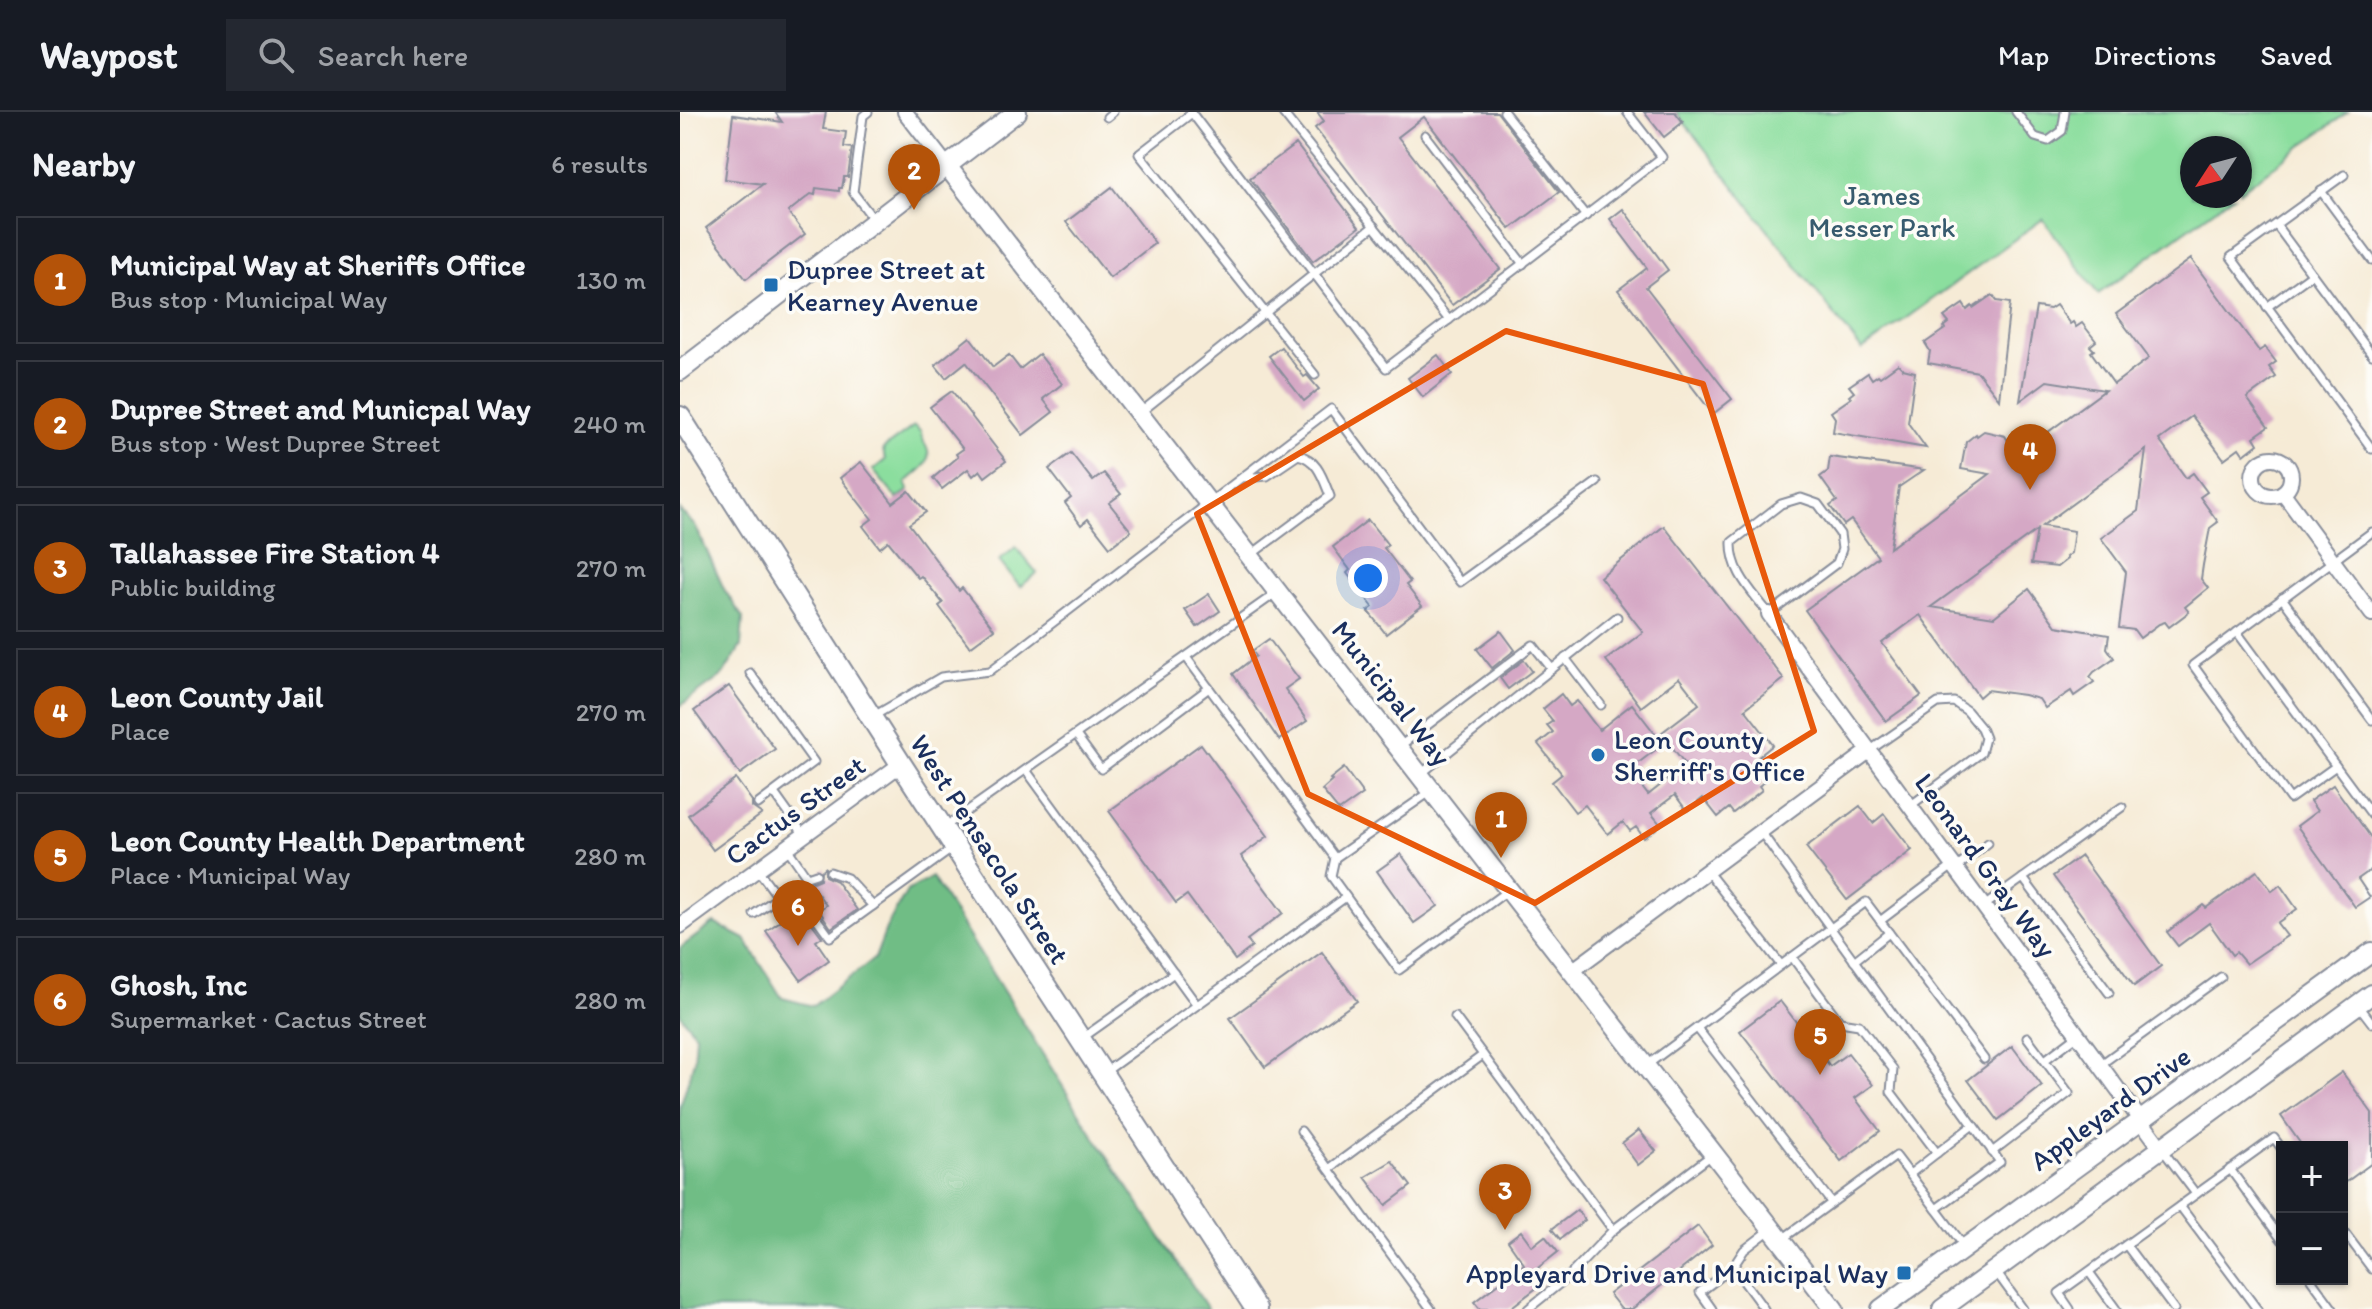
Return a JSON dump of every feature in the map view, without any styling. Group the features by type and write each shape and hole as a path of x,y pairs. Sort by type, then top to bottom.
{"main road":[{"name":"West Pensacola Street","path":"680,417 901,764 1256,1309"}],"street":[{"name":"Municipal Way","path":"905,112 1834,1309"},
{"path":"680,371 1017,112"},
{"path":"2283,493 2372,614"},
{"name":"Leonard Gray Way","path":"1769,614 2161,1148"},
{"path":"1572,971 1869,751"},
{"name":"Cactus Street","path":"682,919 787,848 901,764"},
{"name":"Appleyard Drive","path":"1881,1309 2372,952"},
{"path":"1942,1309 2365,999"}],"lane":[{"path":"868,112 863,116 853,192 875,221"},
{"path":"1282,112 1449,320"},
{"path":"1504,112 1586,216"},
{"path":"1315,375 1139,154 1192,113 1386,368 1662,157 1627,112"},
{"path":"2016,112 2035,137 2048,141 2062,131 2065,112"},
{"path":"1425,135 1523,264"},
{"path":"2344,175 2231,257 2372,449"},
{"path":"2321,191 2372,260"},
{"path":"2276,225 2372,355"},
{"path":"1139,414 1374,226"},
{"path":"2267,307 2312,274"},
{"path":"871,717 941,677 990,671 1331,409 1460,582 1597,482"},
{"path":"1276,451 1285,464"},
{"path":"1240,478 1267,476 1298,455 1310,458 1318,468 1330,496 1250,556"},
{"path":"1801,498 1818,504 1840,534 1842,549 1837,563 1769,614 1737,572 1732,560 1732,542 1781,504 1801,498"},
{"path":"2336,766 2290,799 2193,665 2372,532"},
{"path":"943,828 1278,592"},
{"path":"2282,598 2372,720"},
{"path":"1419,775 1617,617"},
{"path":"2237,632 2372,815"},
{"path":"1398,748 1533,645 1552,669"},
{"path":"1186,657 1335,858"},
{"path":"1565,658 1601,705"},
{"path":"750,673 814,762 758,804"},
{"path":"1076,735 1101,769 1209,688"},
{"path":"1869,751 1938,703 1954,702 1967,711 1981,728 1985,738 1981,753 1910,806"},
{"path":"1026,770 1197,1005"},
{"path":"1431,790 1335,858 1331,876 1399,970 1509,890"},
{"path":"774,793 804,835"},
{"path":"1984,907 2122,807"},
{"path":"1761,831 2000,1162 1936,1209"},
{"path":"1880,921 1988,843"},
{"path":"793,886 830,937 955,847"},
{"path":"787,848 807,877"},
{"path":"757,869 778,897"},
{"path":"1707,871 1781,965"},
{"path":"830,872 847,878 873,906"},
{"path":"754,914 816,874"},
{"path":"2023,878 2109,993"},
{"path":"1103,1074 1346,897"},
{"path":"1645,1066 1866,902 1984,1059"},
{"path":"1854,961 1889,933"},
{"path":"1792,957 1840,1022 1859,1025 1893,1069 1891,1092 1937,1153"},
{"path":"1081,1039 1174,973"},
{"path":"2100,1065 2221,977"},
{"path":"2365,999 2372,1023"},
{"path":"1455,1017 1613,1230"},
{"path":"1697,1028 1831,1202"},
{"path":"2045,1060 2078,1035"},
{"path":"1992,1152 2069,1093 2027,1037"},
{"path":"1329,1169 1483,1055"},
{"path":"1910,1174 1973,1125"},
{"path":"1301,1131 1431,1309"},
{"path":"2070,1309 2059,1293 2274,1138 2276,1141"},
{"path":"2161,1148 2196,1194"},
{"path":"1528,1309 1569,1276 1613,1230 1714,1154"},
{"path":"1712,1309 1700,1292 1733,1267 1744,1250 1831,1202 1896,1156 1965,1248"},
{"path":"2230,1169 2276,1232"},
{"path":"2180,1206 2257,1309"},
{"path":"2348,1237 2372,1269"},
{"path":"2126,1245 2174,1309"},
{"path":"1733,1267 1764,1309"},
{"path":"1994,1270 2023,1309"},
{"path":"2089,1272 2116,1309"},
{"path":"2315,1285 2333,1309"}],"highlighted area":[{"path":"1506,331 1703,384 1814,731 1535,903 1308,794 1197,514"}],"green space":[{"name":"James Messer Park","path":"1676,112 2348,112 2252,182 2252,136 2180,136 2180,208 2216,208 2098,294 2043,219 1862,350"},
{"path":"914,426 921,432 928,457 924,466 906,483 909,490 897,499 873,470 885,460 883,449"},
{"path":"680,510 696,527 724,589 743,618 741,646 723,675 680,706"},
{"path":"1016,547 1037,573 1020,587 999,561"},
{"path":"932,877 1092,1133 1208,1309 680,1309 680,1107 694,1061 696,1035 680,1014 680,948 714,923 745,939 782,998 813,1006 875,958 888,924 907,891"}],"building":[{"path":"775,112 826,112 823,129 846,132 844,147 852,148 848,177 844,177 839,191 816,188 815,195 811,194 788,212 805,234 746,279 706,228 763,184 725,179 733,115 782,122"},
{"path":"1317,112 1497,112 1559,192 1510,229 1424,117 1398,137 1500,269 1452,305 1315,128 1324,121"},
{"path":"1644,112 1675,112 1683,122 1664,137"},
{"path":"1296,144 1359,227 1313,261 1250,178"},
{"path":"1112,187 1155,243 1110,278 1066,222"},
{"path":"1623,209 1668,270 1646,287 1732,399 1713,414 1618,290 1647,268 1610,219"},
{"path":"2191,259 2259,351 2265,347 2276,362 2269,367 2276,377 2247,398 2268,427 2254,437 2258,444 2244,455 2239,448 2224,459 2192,416 2159,440 2186,478 2193,473 2207,492 2200,497 2218,522 2210,528 2203,565 2201,579 2208,588 2185,607 2189,612 2169,627 2165,622 2159,624 2140,638 2134,630 2119,628 2126,572 2101,538 2138,511 2146,450 2042,526 2074,531 2071,553 2057,567 2031,564 2037,530 1931,607 1994,617 2029,589 2056,626 2109,635 2107,648 2114,658 2094,672 2090,677 2094,682 2074,696 2071,691 2045,708 2039,699 2024,695 1987,690 1979,697 1920,615 1882,643 1921,696 1886,721 1805,610 1878,557 1851,520 1844,525 1830,506 1837,501 1820,477 1828,471 1830,457 1924,470 1899,487 1890,548 1990,474 1961,469 1966,442 1976,434 1984,431 2005,436 2017,455 2105,390 2047,381 2020,401 2036,307 2050,309 2056,305 2070,324 2073,322 2076,327 2082,323 2096,341 2090,346 2094,350 2091,352 2114,384 2149,358 2116,314"},
{"path":"1992,295 1997,301 2010,303 1999,399 1978,372 1928,363 1930,351 1925,343 1945,329 1949,323 1944,317 1963,304 1967,310 1973,308"},
{"path":"970,337 993,367 1009,355 1020,369 1039,354 1062,384 1043,399 1053,412 1023,435 966,362 946,378 935,365"},
{"path":"1281,347 1304,377 1307,375 1319,389 1304,401 1269,356"},
{"path":"1438,355 1452,374 1423,397 1408,378"},
{"path":"1898,364 1915,372 1908,423 1926,448 1833,432 1835,418 1831,412 1851,398 1849,396 1854,392 1849,386 1868,373 1872,379 1878,375 1880,377"},
{"path":"952,391 1006,461 985,477 980,470 973,476 968,469 942,489 933,478 963,449 930,407"},
{"path":"1071,453 1093,481 1104,473 1121,494 1109,503 1131,531 1110,547 1088,519 1081,525 1065,503 1071,498 1049,469"},
{"path":"861,462 893,503 909,491 926,512 909,524 959,591 962,588 994,629 970,647 939,606 943,603 921,576 918,578 888,541 880,548 863,526 872,519 840,478"},
{"path":"1368,520 1388,545 1384,548 1410,582 1406,585 1422,606 1386,634 1368,611 1373,607 1347,573 1350,570 1333,547"},
{"path":"1664,526 1784,679 1745,709 1773,745 1757,758 1771,776 1759,786 1762,790 1733,813 1729,808 1718,817 1703,798 1687,811 1675,795 1651,813 1661,825 1644,838 1636,827 1630,831 1623,822 1608,834 1585,805 1575,812 1552,782 1562,774 1538,744 1553,732 1547,725 1553,721 1543,709 1561,694 1570,706 1577,701 1599,730 1632,704 1663,744 1633,767 1636,770 1631,773 1648,795 1686,765 1661,733 1699,704 1679,678 1641,707 1606,660 1643,632 1600,577"},
{"path":"1209,594 1220,611 1197,627 1185,610"},
{"path":"1501,631 1515,650 1492,668 1477,649"},
{"path":"1269,639 1299,679 1285,689 1307,721 1279,740 1233,674 1256,656 1252,651"},
{"path":"1524,660 1532,671 1508,689 1500,678"},
{"path":"729,686 775,749 740,774 694,711"},
{"path":"1201,744 1268,836 1241,856 1283,913 1247,940 1252,947 1235,960 1187,895 1176,903 1109,811"},
{"path":"1344,768 1363,794 1339,811 1322,790"},
{"path":"736,779 752,801 752,807 762,814 713,850 688,815"},
{"path":"2333,785 2372,839 2372,869 2358,879 2370,897 2355,907 2297,826 2317,811 2310,801"},
{"path":"1860,806 1873,823 1884,814 1912,850 1847,900 1806,847"},
{"path":"1401,854 1438,906 1414,923 1377,871"},
{"path":"2081,856 2161,966 2134,986 2053,876"},
{"path":"825,868 825,876 836,881 857,910 831,928 819,910 826,905 810,883 820,879 821,871"},
{"path":"2257,871 2272,891 2280,885 2297,909 2277,923 2287,936 2246,964 2236,952 2232,955 2209,923 2178,946 2167,932"},
{"path":"795,911 802,922 808,918 822,937 816,941 829,960 801,980 766,931"},
{"path":"1322,952 1357,1001 1265,1067 1230,1018"},
{"path":"1780,1001 1830,1066 1848,1053 1873,1085 1855,1098 1880,1131 1841,1161 1740,1031"},
{"path":"2012,1046 2042,1086 1998,1120 1968,1080"},
{"path":"2342,1072 2372,1113 2372,1163 2348,1181 2348,1141 2299,1141 2281,1116"},
{"path":"1639,1130 1656,1151 1638,1165 1622,1143"},
{"path":"1392,1161 1411,1186 1386,1205 1365,1177"},
{"path":"1577,1210 1585,1220 1560,1239 1552,1229"},
{"path":"1698,1226 1712,1245 1632,1309 1621,1309 1609,1294"},
{"path":"1521,1231 1532,1246 1545,1236 1558,1252 1534,1271 1543,1283 1509,1309 1480,1309 1474,1302 1524,1264 1508,1241"}],"place":[{"name":"Dupree Street and Municpal Way","path":"914,210"},
{"name":"Dupree Street at Kearney Avenue","path":"771,285"},
{"name":"Leon County Jail","path":"2030,490"},
{"name":"Leon County Sherriff's Office","path":"1598,755"},
{"name":"Municipal Way at Sheriffs Office","path":"1501,858"},
{"name":"Ghosh, Inc","path":"798,946"},
{"name":"Leon County Health Department","path":"1820,1075"},
{"name":"Tallahassee Fire Station 4","path":"1505,1230"},
{"name":"Appleyard Drive and Municipal Way","path":"1904,1273"}]}
